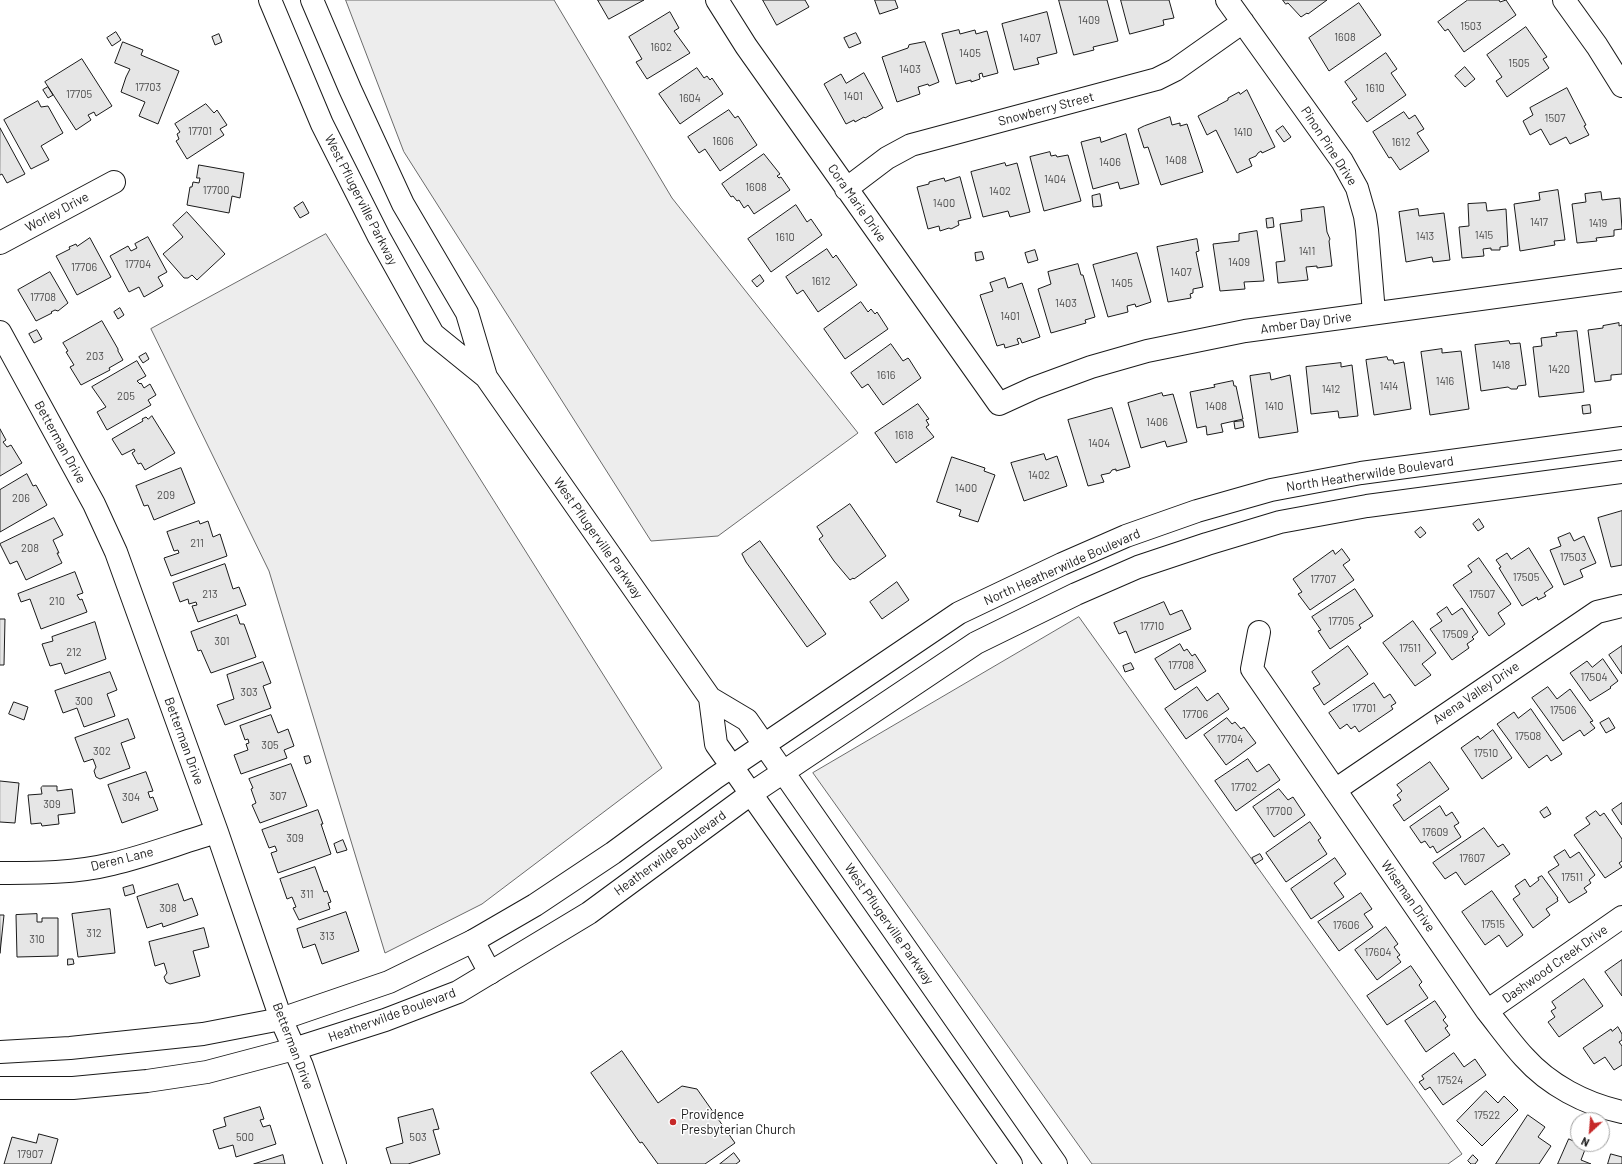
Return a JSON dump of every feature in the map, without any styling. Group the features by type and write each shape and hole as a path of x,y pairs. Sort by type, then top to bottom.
{"main road":[{"name":"West Pflugerville Parkway","path":"270,0 322,124 379,237 433,334 486,377 710,698 747,720 1056,1164"},
{"name":"West Pflugerville Parkway","path":"312,0 350,89 403,204 467,313 486,377"},
{"name":"Cora Marie Drive","path":"717,0 746,46 999,404"},
{"name":"Pinon Pine Drive","path":"1228,0 1342,161 1357,188 1367,230 1374,313"},
{"path":"1564,0 1597,46 1622,86"},
{"name":"Snowberry Street","path":"846,189 887,158 911,145 1157,79 1186,63 1243,22"},
{"name":"Worley Drive","path":"0,243 114,182"},
{"name":"Amber Day Drive","path":"999,404 1034,388 1091,367 1147,351 1245,331 1622,280"},
{"name":"Betterman Drive","path":"0,332 94,504 116,552 217,832 281,1019 302,1066 335,1164"},
{"name":"North Heatherwilde Boulevard","path":"732,767 959,613 1062,564 1126,536 1197,511 1271,490 1361,473 1622,438"},
{"path":"752,793 976,642 1076,594 1138,567 1280,522 1367,506 1622,472"},
{"name":"Avena Valley Drive","path":"1335,790 1597,612 1622,606"},
{"path":"947,662 961,637 965,624 959,613"},
{"name":"Wiseman Drive","path":"1259,632 1252,669 1487,1011 1523,1057 1564,1090 1590,1102 1622,1112"},
{"name":"West Pflugerville Parkway","path":"710,698 716,744 752,793 1011,1164"},
{"path":"0,1052 70,1048 203,1034 281,1019 389,982 473,941 535,906 614,854 715,778 732,767"},
{"name":"Heatherwilde Boulevard","path":"0,1088 73,1088 147,1081 207,1072 294,1049 392,1018 458,992 589,913 752,793"},
{"name":"Deren Lane","path":"0,873 73,871 112,864 217,832"},
{"name":"Dashwood Creek Drive","path":"1487,1011 1622,917"},
{"path":"473,941 490,973"}],"shaded area":[{"path":"346,0 554,0 672,198 858,433 718,536 651,541 404,152"},
{"path":"326,234 662,768 482,904 385,953 269,571 151,329"},
{"path":"1079,617 1462,1154 1448,1164 1092,1164 813,773"}],"building":[{"path":"598,0 644,0 609,19"},
{"path":"763,0 805,0 809,7 777,25"},
{"path":"875,0 895,0 898,8 880,14"},
{"path":"1059,0 1107,0 1118,41 1093,47 1094,50 1074,55"},
{"path":"1121,0 1169,0 1174,18 1163,20 1164,25 1130,34"},
{"path":"1283,0 1327,0 1308,14 1307,13 1301,17 1288,3 1286,4"},
{"path":"1468,0 1499,0 1500,2 1506,0 1516,15 1464,52 1448,29 1445,31 1438,22"},
{"path":"1359,3 1381,35 1329,71 1309,38"},
{"path":"670,12 679,28 674,31 690,53 647,79 636,62 642,59 629,37"},
{"path":"1047,12 1057,53 1037,58 1039,64 1014,70 1002,24"},
{"path":"1526,27 1547,57 1543,59 1549,68 1507,97 1496,81 1502,77 1487,55"},
{"path":"959,30 960,34 975,30 976,34 987,31 998,73 983,77 982,73 979,74 980,79 956,84 942,34"},
{"path":"116,32 121,40 112,46 107,38"},
{"path":"856,33 861,43 849,48 844,38"},
{"path":"219,34 222,42 215,45 212,37"},
{"path":"123,42 143,50 141,55 179,71 158,124 139,116 145,102 121,92 130,69 115,63"},
{"path":"925,42 939,82 929,86 928,84 918,87 920,94 897,102 882,57 908,48 909,45"},
{"path":"1386,53 1397,69 1391,73 1406,95 1367,122 1352,102 1357,99 1345,82"},
{"path":"82,59 112,106 96,116 94,112 88,115 91,120 76,130 45,82"},
{"path":"1465,67 1475,79 1465,87 1455,76"},
{"path":"697,68 704,78 707,76 710,80 712,78 723,94 680,124 659,94"},
{"path":"864,73 883,108 865,118 864,117 855,122 854,120 846,124 824,84 841,74 846,83"},
{"path":"48,87 53,95 48,98 43,90"},
{"path":"1567,88 1586,125 1584,126 1589,135 1570,144 1566,137 1550,145 1541,129 1530,135 1523,121 1533,115 1530,108"},
{"path":"1247,90 1275,147 1262,153 1261,151 1256,156 1249,159 1252,166 1237,173 1216,130 1207,135 1198,116 1228,100 1228,98 1239,92 1240,94"},
{"path":"38,101 41,107 48,106 63,133 41,146 49,160 31,169 4,120"},
{"path":"206,104 214,113 217,110 227,125 220,129 224,135 187,159 176,141 179,139 177,134 180,132 175,124"},
{"path":"729,110 735,118 738,116 757,145 720,171 705,149 699,153 688,137"},
{"path":"1404,112 1409,119 1415,115 1424,129 1417,133 1429,151 1400,170 1391,157 1389,158 1373,132"},
{"path":"1170,117 1172,125 1180,123 1180,126 1187,124 1203,172 1161,185 1148,147 1144,148 1138,129"},
{"path":"1283,126 1291,137 1284,142 1276,131"},
{"path":"0,128 25,174 7,183 2,174 0,175"},
{"path":"1126,134 1139,184 1120,189 1118,182 1093,189 1081,142 1100,137 1101,142"},
{"path":"1050,152 1051,156 1056,155 1057,157 1068,155 1081,201 1044,211 1030,157"},
{"path":"764,154 780,174 777,176 779,178 781,177 790,190 754,214 748,205 744,208 739,200 737,201 733,196 731,197 722,184"},
{"path":"1005,163 1006,166 1017,163 1030,212 1010,217 1008,211 983,217 971,172"},
{"path":"199,165 244,173 240,198 232,196 229,213 187,205 190,187 192,187 193,182 199,183 200,178 197,178"},
{"path":"960,177 971,218 958,221 959,225 951,229 949,228 940,231 939,226 928,229 917,187 944,178 945,181"},
{"path":"1558,190 1565,240 1554,241 1555,245 1520,251 1514,204 1540,200 1539,193"},
{"path":"1601,192 1602,200 1620,198 1622,229 1614,230 1614,236 1596,238 1597,241 1577,243 1572,204 1586,202 1585,194"},
{"path":"1100,194 1102,206 1093,207 1092,196"},
{"path":"303,202 309,213 300,218 294,208"},
{"path":"1486,203 1487,211 1506,209 1508,246 1500,247 1500,250 1491,250 1491,248 1483,249 1484,256 1462,258 1459,227 1469,226 1468,204"},
{"path":"796,205 807,222 811,219 822,235 771,272 748,239"},
{"path":"1324,207 1327,232 1330,239 1332,266 1317,268 1317,266 1306,267 1308,280 1278,283 1276,262 1285,261 1280,224 1302,221 1301,210"},
{"path":"1418,209 1419,216 1444,213 1450,260 1433,262 1432,257 1406,262 1399,212"},
{"path":"187,212 225,254 197,280 192,275 188,278 184,278 163,254 183,237 173,225"},
{"path":"1273,218 1274,227 1267,228 1266,219"},
{"path":"1257,231 1264,281 1244,282 1245,289 1220,291 1213,244 1239,241 1239,234"},
{"path":"148,237 167,272 158,277 163,286 144,297 139,287 129,292 110,256 128,246 131,251 137,248 135,244"},
{"path":"90,238 111,277 77,295 56,256 70,249 69,247 76,244 77,246"},
{"path":"1197,239 1199,251 1196,252 1203,287 1193,289 1193,293 1190,294 1191,298 1168,302 1157,247"},
{"path":"827,249 833,258 836,255 857,285 818,312 803,290 797,294 786,277"},
{"path":"1035,250 1038,260 1028,263 1025,253"},
{"path":"982,252 984,259 976,261 975,253"},
{"path":"1137,253 1151,302 1136,307 1135,304 1127,306 1128,312 1108,317 1093,265"},
{"path":"1078,264 1081,275 1083,275 1095,317 1085,320 1086,323 1051,333 1038,289 1051,284 1048,272"},
{"path":"50,272 68,303 58,311 55,310 36,321 18,290"},
{"path":"760,275 764,281 757,287 752,281"},
{"path":"1005,278 1008,288 1022,283 1040,337 1022,343 1020,338 1017,339 1019,344 1005,348 1004,344 997,346 980,295 993,291 990,283"},
{"path":"861,302 868,312 871,309 875,314 877,312 888,329 845,359 824,329"},
{"path":"120,308 124,315 118,319 114,312"},
{"path":"102,321 123,360 109,368 110,370 81,385 70,367 74,365 66,352 68,351 63,343"},
{"path":"1619,323 1619,326 1622,325 1622,374 1611,375 1611,380 1595,382 1588,330 1603,328 1603,326"},
{"path":"37,330 42,339 34,343 29,334"},
{"path":"1577,331 1584,392 1539,397 1533,347 1542,346 1541,338 1557,336 1556,333"},
{"path":"1509,341 1510,344 1520,343 1526,385 1518,386 1517,389 1511,389 1508,387 1481,391 1475,345"},
{"path":"891,344 903,361 908,358 909,359 921,378 883,405 868,384 862,388 851,373"},
{"path":"1442,349 1442,353 1461,351 1469,409 1430,415 1421,352"},
{"path":"146,353 149,359 143,363 139,357"},
{"path":"1387,357 1388,360 1393,360 1394,364 1404,362 1411,409 1374,415 1366,360"},
{"path":"137,361 146,376 137,381 140,384 141,383 144,388 150,384 156,395 148,400 151,405 107,430 97,412 106,407 92,387"},
{"path":"1341,363 1341,367 1352,365 1358,416 1339,418 1338,411 1311,414 1306,367"},
{"path":"1270,373 1271,380 1290,375 1298,432 1259,438 1250,376"},
{"path":"1233,381 1234,386 1236,386 1243,419 1221,424 1223,432 1207,435 1206,426 1197,428 1190,392 1215,387 1214,385"},
{"path":"1162,393 1163,396 1173,394 1187,442 1167,447 1165,441 1141,448 1128,403"},
{"path":"918,404 929,419 926,420 929,425 926,427 934,437 896,463 875,433"},
{"path":"1590,405 1591,413 1583,414 1582,406"},
{"path":"1112,408 1130,467 1116,471 1116,469 1112,470 1110,473 1101,475 1104,482 1088,486 1068,420"},
{"path":"152,416 175,453 145,470 141,463 138,464 132,453 135,451 134,449 122,455 112,439 143,421 142,419 146,417 148,419"},
{"path":"1243,421 1244,427 1235,429 1234,422"},
{"path":"0,429 6,440 3,442 7,447 11,445 22,463 0,476"},
{"path":"1044,454 1046,460 1057,456 1067,486 1024,501 1011,463"},
{"path":"952,457 985,468 984,471 995,475 978,522 959,516 961,510 937,502"},
{"path":"181,468 195,503 154,520 148,505 144,506 136,486"},
{"path":"27,474 33,486 36,485 47,505 0,532 0,490"},
{"path":"850,504 886,556 854,579 853,578 850,580 834,561 819,539 823,536 817,527"},
{"path":"1622,511 1622,565 1611,567 1598,518"},
{"path":"54,518 63,535 53,540 62,563 26,580 17,561 10,564 0,544"},
{"path":"1479,519 1484,527 1478,531 1473,524"},
{"path":"199,521 200,524 208,521 213,537 220,534 227,556 171,576 164,558 179,553 178,550 174,551 167,532"},
{"path":"1421,527 1426,533 1420,538 1415,532"},
{"path":"1570,533 1574,541 1584,536 1596,563 1580,570 1583,577 1564,585 1550,550 1561,546 1558,538"},
{"path":"760,541 826,634 807,647 746,562 742,554"},
{"path":"1529,548 1553,587 1544,593 1546,596 1538,600 1537,597 1522,606 1499,568 1501,567 1496,560 1507,553 1511,559"},
{"path":"1342,549 1350,560 1343,565 1354,580 1310,610 1298,594 1302,592 1293,579 1333,550 1335,554"},
{"path":"1479,558 1511,604 1498,613 1505,624 1489,636 1453,585 1472,572 1468,566"},
{"path":"225,564 233,589 239,587 246,605 198,622 192,606 197,605 196,602 189,604 188,599 180,602 173,583"},
{"path":"75,572 83,593 77,595 80,600 82,599 87,612 41,629 30,599 21,602 18,594"},
{"path":"897,582 909,600 882,619 870,602"},
{"path":"1355,589 1373,616 1359,625 1361,628 1330,649 1318,631 1321,630 1312,617"},
{"path":"1164,602 1170,615 1182,610 1191,629 1135,653 1126,631 1119,634 1114,623"},
{"path":"1447,607 1452,615 1462,608 1478,632 1472,637 1474,639 1467,644 1469,648 1452,660 1430,629 1442,621 1437,614"},
{"path":"237,615 240,624 244,624 256,657 211,673 201,650 198,651 191,632"},
{"path":"0,619 5,619 4,665 0,665"},
{"path":"1413,621 1436,653 1422,664 1431,675 1415,686 1383,643"},
{"path":"95,622 106,659 65,674 61,663 50,666 42,644 53,641 52,637"},
{"path":"1180,644 1184,651 1187,649 1192,656 1195,654 1206,671 1175,690 1155,659"},
{"path":"1348,646 1368,674 1324,705 1313,688 1320,684 1312,672"},
{"path":"1622,646 1622,674 1609,655"},
{"path":"1603,659 1618,681 1610,687 1611,688 1590,701 1570,673 1587,661 1592,667"},
{"path":"263,662 271,683 263,686 271,708 225,725 217,705 234,699 227,675"},
{"path":"1131,663 1134,669 1125,672 1123,666"},
{"path":"110,672 117,690 107,694 115,716 84,727 77,708 63,713 55,691"},
{"path":"1374,683 1384,698 1390,694 1396,703 1391,706 1393,709 1359,732 1355,726 1351,729 1347,724 1340,729 1329,713"},
{"path":"1197,687 1207,701 1218,693 1229,709 1186,739 1165,709"},
{"path":"1548,687 1557,699 1570,689 1593,721 1590,722 1595,728 1584,736 1580,730 1563,741 1532,698"},
{"path":"14,702 28,707 24,720 9,714"},
{"path":"1531,709 1562,754 1551,761 1547,755 1529,768 1497,724 1514,712 1518,718"},
{"path":"271,715 278,733 288,729 294,746 284,750 287,758 241,774 234,755 248,750 246,744 249,743 248,739 245,740 240,726"},
{"path":"1227,718 1232,724 1235,722 1241,729 1244,727 1256,743 1226,765 1204,735"},
{"path":"1609,718 1615,728 1606,733 1600,723"},
{"path":"128,719 135,738 121,743 130,768 100,779 96,777 94,771 96,767 93,759 84,762 75,738"},
{"path":"1493,730 1512,758 1482,779 1461,748 1478,736 1480,739"},
{"path":"309,756 311,762 306,764 304,757"},
{"path":"1248,759 1257,772 1269,764 1280,780 1236,811 1215,781"},
{"path":"1430,762 1449,789 1404,821 1393,805 1401,800 1397,795 1402,791 1397,785"},
{"path":"291,764 307,806 260,823 252,805 256,803 251,789 253,788 249,779"},
{"path":"146,772 153,791 148,792 150,798 153,797 158,810 122,823 108,785"},
{"path":"0,781 19,783 15,823 0,822"},
{"path":"43,786 57,786 57,791 72,789 75,813 58,815 59,824 42,826 41,823 31,824 28,795 42,794 41,788"},
{"path":"1279,789 1288,800 1293,797 1305,815 1274,837 1253,807"},
{"path":"1622,803 1622,825 1612,810"},
{"path":"1440,806 1446,816 1452,812 1459,823 1454,826 1461,837 1437,853 1433,846 1430,848 1425,841 1421,843 1410,827"},
{"path":"1547,807 1551,814 1544,818 1540,812"},
{"path":"318,810 331,854 278,873 271,853 277,851 275,846 269,848 262,830"},
{"path":"1596,811 1600,816 1604,813 1622,839 1622,861 1619,863 1622,867 1605,878 1574,835 1590,824 1586,818"},
{"path":"1310,822 1321,838 1318,840 1327,854 1286,882 1266,853"},
{"path":"1484,828 1498,847 1503,844 1510,854 1465,885 1456,872 1445,879 1433,863"},
{"path":"343,840 347,850 337,853 334,844"},
{"path":"1565,850 1570,858 1579,852 1595,875 1589,880 1591,883 1584,888 1587,892 1569,903 1548,872 1559,865 1554,857"},
{"path":"1260,854 1263,859 1255,864 1252,858"},
{"path":"1335,858 1346,874 1334,883 1344,897 1311,919 1291,889"},
{"path":"315,867 324,892 327,891 331,902 328,903 330,909 299,920 293,908 296,907 292,897 287,899 280,879"},
{"path":"1542,876 1558,898 1558,901 1546,909 1550,915 1533,928 1513,899 1520,894 1515,886 1525,879 1530,887 1539,880 1538,878"},
{"path":"178,884 184,901 192,898 198,915 163,927 162,923 147,928 137,897"},
{"path":"133,885 135,893 125,896 123,888"},
{"path":"1492,891 1523,935 1507,947 1499,935 1485,945 1462,912"},
{"path":"1361,893 1372,909 1364,914 1373,927 1339,951 1318,922"},
{"path":"110,909 115,953 78,957 72,914"},
{"path":"346,912 359,951 322,964 315,944 303,948 297,929"},
{"path":"37,914 37,922 42,922 42,918 58,918 58,956 17,957 16,915"},
{"path":"0,915 4,915 0,953"},
{"path":"1386,927 1398,944 1394,947 1400,955 1397,957 1401,962 1377,980 1355,950"},
{"path":"204,928 209,947 193,951 200,976 170,984 166,982 164,977 167,973 164,963 155,966 149,942"},
{"path":"68,959 73,959 74,964 68,965"},
{"path":"1622,960 1622,996 1605,972"},
{"path":"1411,966 1422,982 1419,985 1428,998 1387,1025 1367,996"},
{"path":"1584,979 1603,1006 1559,1037 1548,1022 1555,1017 1551,1011 1556,1008 1552,1002"},
{"path":"1435,1001 1446,1017 1443,1020 1448,1026 1445,1028 1450,1035 1426,1052 1405,1021"},
{"path":"1618,1027 1622,1034 1622,1040 1619,1042 1622,1046 1622,1065 1614,1070 1605,1057 1594,1064 1583,1048 1611,1029 1612,1031"},
{"name":"Providence Presbyterian Church","path":"622,1051 658,1103 682,1086 697,1089 735,1143 705,1164 658,1164 642,1142 640,1143 591,1073"},
{"path":"1454,1053 1464,1067 1475,1059 1486,1075 1443,1105 1430,1087 1425,1090 1419,1082 1424,1079 1422,1076"},
{"path":"1486,1091 1498,1103 1504,1096 1518,1110 1482,1146 1457,1121"},
{"path":"260,1107 264,1119 260,1120 263,1127 270,1125 276,1144 236,1157 233,1145 219,1149 213,1130 226,1126 224,1118"},
{"path":"433,1109 439,1129 433,1130 440,1154 408,1164 391,1164 386,1148 403,1143 398,1118"},
{"path":"1528,1115 1545,1127 1538,1137 1551,1146 1539,1164 1496,1164"},
{"path":"39,1134 58,1139 51,1164 4,1164 12,1137 36,1143"},
{"path":"1569,1139 1570,1152 1584,1152 1581,1160 1591,1164 1558,1164"},
{"path":"734,1153 740,1161 736,1164 720,1164"},
{"path":"1611,1154 1622,1157 1622,1164 1608,1164"},
{"path":"283,1155 285,1164 254,1164"},
{"path":"1473,1155 1478,1160 1475,1164 1471,1164 1468,1161"}],"place":[{"name":"Providence Presbyterian Church","path":"673,1122"}]}
